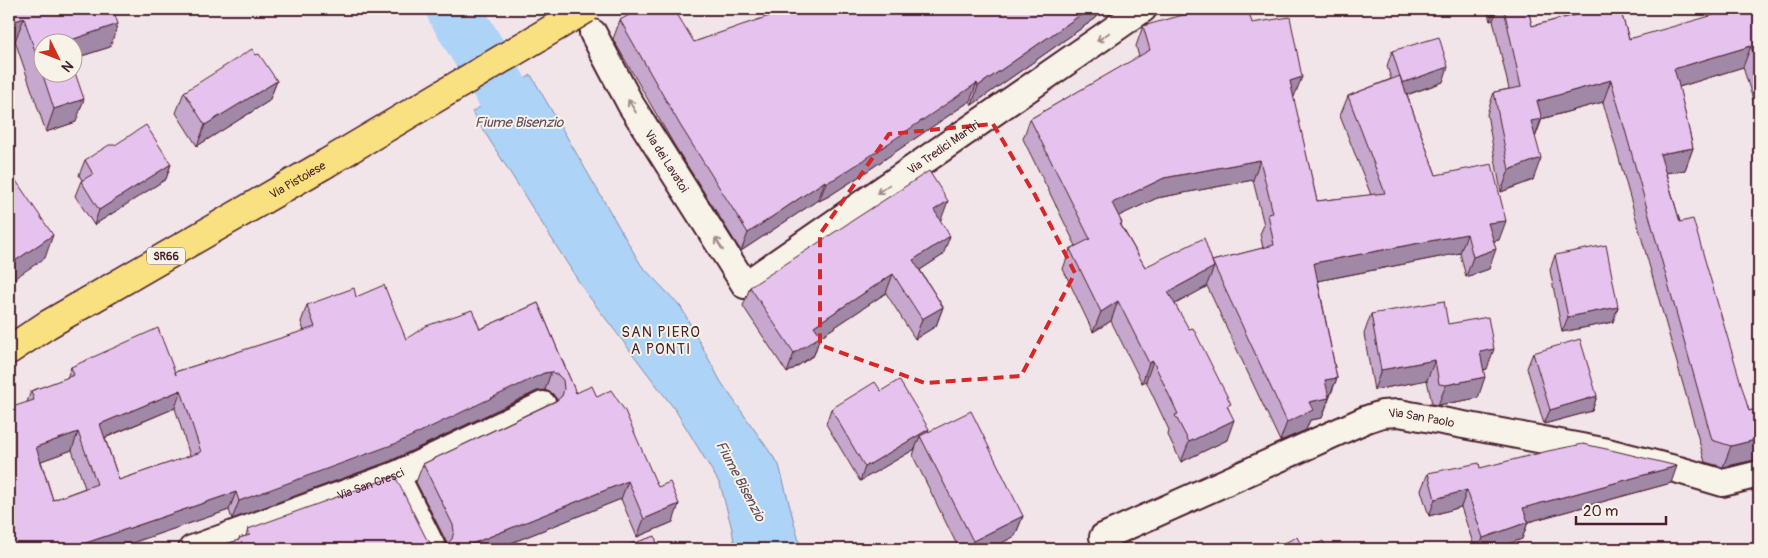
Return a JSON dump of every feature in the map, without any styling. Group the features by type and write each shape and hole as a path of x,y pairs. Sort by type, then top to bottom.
{"main road":[{"name":"Via Pistoiese","path":"9,350 47,325 325,164 590,21"}],"street":[{"name":"Via Tredici Martiri","path":"745,285 1142,9"},
{"name":"Via dei Lavatoi","path":"590,21 631,105 745,285"},
{"name":"Via San Cresci","path":"192,549 396,475 543,405"},
{"name":"Via San Paolo","path":"1103,537 1367,418 1382,414 1399,413 1608,452 1723,483 1759,474"},
{"path":"396,475 433,549"}],"highlighted area":[{"path":"993,124 1035,195 1075,273 1021,376 925,383 820,345 820,234 889,134"}],"water":[{"name":"Fiume Bisenzio","path":"531,75 641,265 681,307 721,382 779,465 801,549 735,549 732,529 720,484 676,411 584,290 472,112"}],"building":[{"path":"9,9 113,9 118,24 82,36 82,32 32,32 32,42 24,18 9,23"},
{"path":"640,9 674,9 694,42 791,9 1089,9 978,86 977,83 864,160 836,178 826,183 825,181 748,233 680,125 620,20"},
{"path":"1205,9 1248,9 1252,23 1290,17 1302,77 1290,81 1317,201 1385,193 1348,96 1400,76 1436,175 1492,164 1506,221 1488,223 1496,249 1473,257 1467,234 1314,263 1337,378 1325,380 1329,398 1309,402 1313,410 1287,422 1212,261 1214,267 1168,292 1189,329 1193,328 1231,404 1227,406 1234,420 1189,442 1175,415 1178,414 1153,361 1149,363 1118,301 1101,312 1070,249 1090,239 1030,119 1150,50 1143,26","holes":["1260,160 1273,213 1268,214 1274,245 1212,261 1204,238 1145,267 1120,224 1122,223 1112,203 1164,178"]},
{"path":"1504,9 1528,9 1532,26 1591,11 1591,9 1620,9 1629,39 1735,9 1759,9 1759,72 1751,46 1674,69 1693,148 1660,154 1680,222 1693,219 1749,411 1759,408 1759,439 1731,446 1712,440 1611,80 1537,101 1542,119 1531,121 1541,158 1509,170 1494,92 1521,87"},
{"path":"1439,37 1448,67 1402,83 1392,51"},
{"path":"252,49 256,55 259,54 277,81 205,125 184,92"},
{"path":"45,82 78,82 84,99 54,109"},
{"path":"146,125 171,164 99,210 81,181 93,174 85,160 109,145 115,145"},
{"path":"929,171 948,201 934,210 950,236 913,260 943,307 922,319 893,274 814,326 821,336 794,353 750,287"},
{"path":"9,172 53,235 9,265"},
{"path":"1606,245 1618,307 1568,317 1555,255"},
{"path":"384,285 406,339 426,326 472,310 480,329 538,303 576,393 592,386 597,397 611,390 625,411 658,487 670,482 679,504 644,519 628,481 459,549 210,549 250,535 248,529 395,476 426,538 432,544 446,545 452,539 453,525 423,464 556,401 562,396 564,389 563,380 551,372 544,373 397,443 239,501 236,492 68,549 9,549 9,408 34,400 31,391 74,375 71,367 158,328 176,375 175,372 315,327 307,305 354,288 356,297","holes":["181,390 201,452 119,480 100,424","78,432 97,484 53,500 36,447"]},
{"path":"1444,301 1448,324 1488,317 1494,349 1480,352 1485,377 1446,385 1439,384 1435,360 1381,370 1371,314"},
{"path":"1580,339 1597,396 1550,410 1533,353"},
{"path":"899,380 929,429 865,467 831,409 875,382 881,391"},
{"path":"971,411 1023,516 973,541 920,436"},
{"path":"1583,444 1677,466 1523,508 1528,522 1483,538 1467,490 1435,499 1428,473 1479,463 1480,468"},
{"path":"655,536 658,549 616,549"},
{"path":"1297,537 1303,549 1272,549"},
{"path":"1323,541 1327,549 1306,549"}],"waterway":[{"name":"Fiume Bisenzio","path":"453,9 540,155"}],"district":[{"name":"SAN PIERO A PONTI","path":"661,340"}]}
